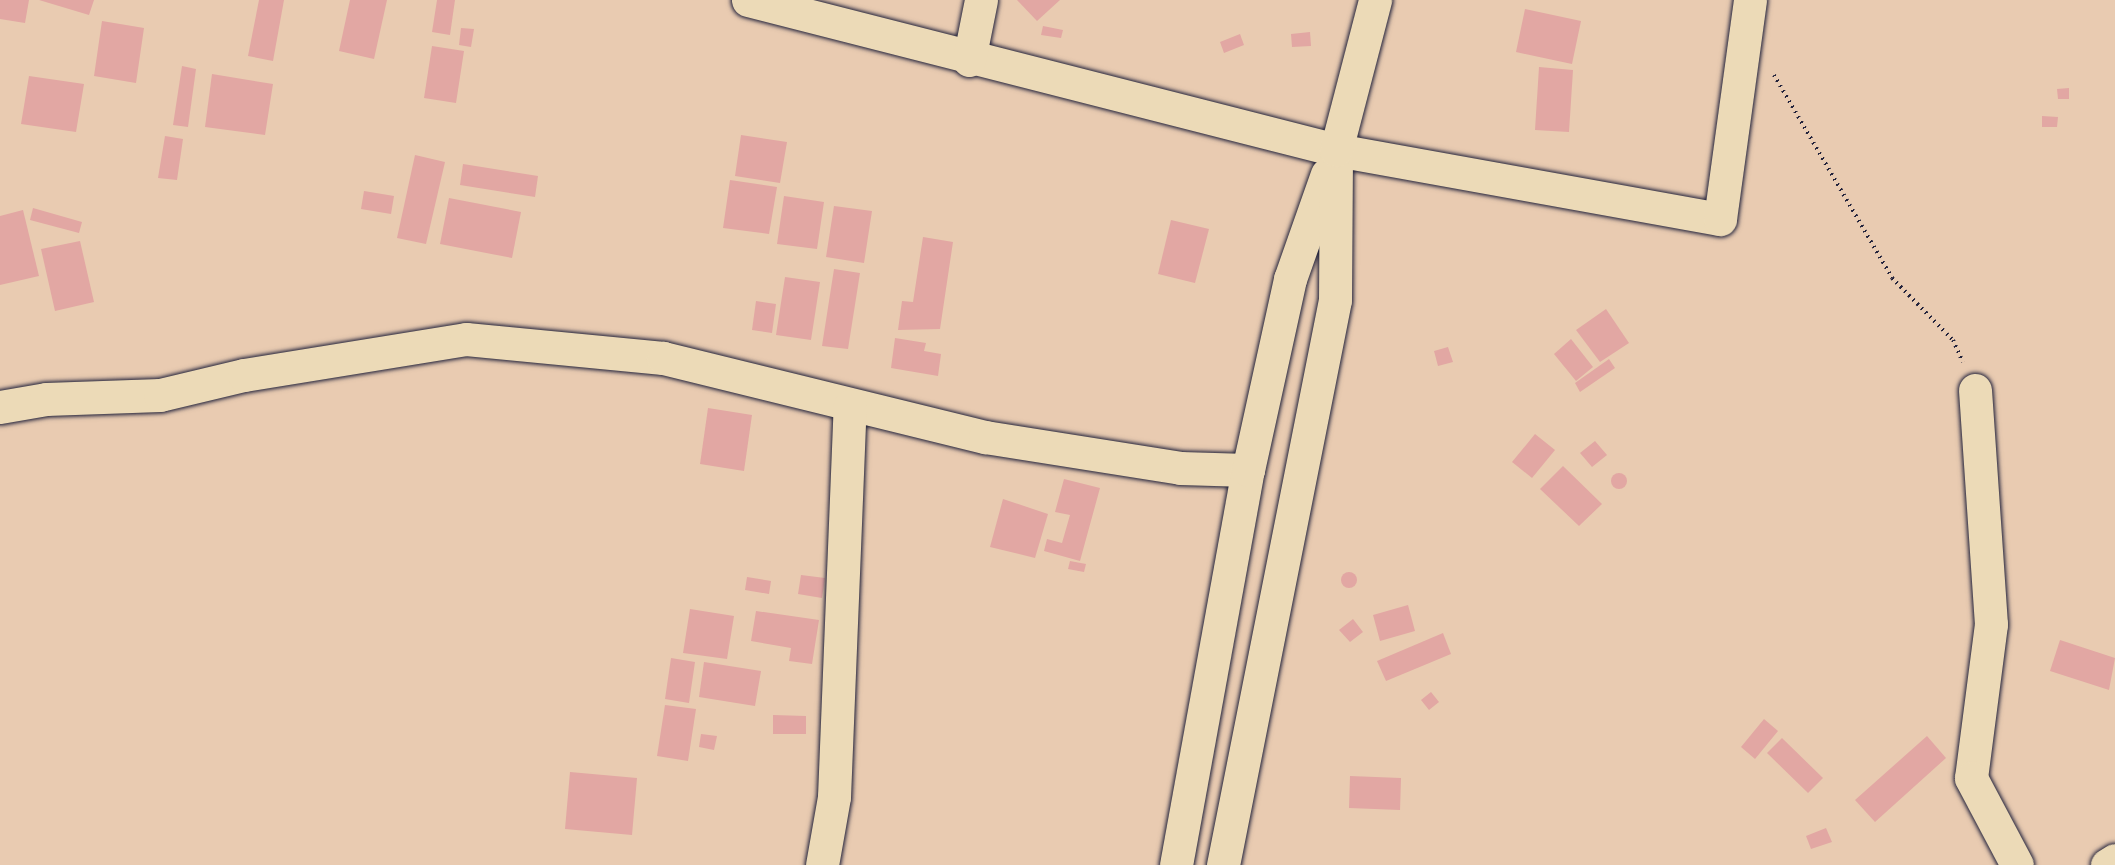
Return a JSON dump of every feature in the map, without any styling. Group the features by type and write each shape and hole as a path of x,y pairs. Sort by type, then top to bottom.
{"street":[{"path":"748,0 969,60 1336,150 1720,219 1750,0"},
{"path":"969,60 981,0"},
{"path":"1176,865 1248,470 1290,279 1336,150 1375,0"},
{"path":"1223,865 1335,300 1336,150"},
{"path":"0,407 46,399 160,395 244,375 466,339 663,358 850,406 985,437 1180,468 1248,470"},
{"path":"1975,390 1991,624 1971,778 2017,865"},
{"path":"822,865 834,796 850,406"},
{"path":"2107,865 2115,860"}],"path":[{"path":"1770,67 1892,278 1953,340 1975,390"}],"building":[{"path":"0,0 29,0 25,23 0,19"},
{"path":"39,0 94,0 89,15"},
{"path":"259,0 284,0 273,61 248,56"},
{"path":"350,0 387,0 374,59 339,51"},
{"path":"437,0 455,0 450,35 432,32"},
{"path":"1017,0 1060,0 1037,21"},
{"path":"1525,9 1581,21 1572,64 1516,52"},
{"path":"102,21 144,28 136,83 94,76"},
{"path":"1043,26 1063,30 1061,38 1041,35"},
{"path":"461,28 474,29 471,47 459,45"},
{"path":"1310,32 1311,46 1292,47 1291,34"},
{"path":"1240,34 1244,45 1224,53 1220,42"},
{"path":"432,46 464,51 456,103 424,98"},
{"path":"182,66 196,69 188,127 173,125"},
{"path":"1539,67 1573,70 1569,132 1535,130"},
{"path":"212,74 273,84 265,135 205,127"},
{"path":"29,76 84,84 76,132 21,124"},
{"path":"2069,88 2069,99 2058,99 2057,89"},
{"path":"2042,116 2058,117 2057,127 2042,127"},
{"path":"741,135 787,142 780,183 735,176"},
{"path":"165,136 183,139 177,180 158,178"},
{"path":"415,155 445,162 426,244 397,238"},
{"path":"463,164 538,176 535,197 460,185"},
{"path":"730,180 777,187 769,234 723,228"},
{"path":"364,191 394,196 391,214 361,209"},
{"path":"784,196 824,202 817,249 777,244"},
{"path":"449,198 521,212 512,258 440,244"},
{"path":"834,206 872,211 864,263 826,257"},
{"path":"33,208 82,222 79,233 30,220"},
{"path":"23,210 39,276 0,285 0,216"},
{"path":"1171,220 1209,229 1195,283 1158,274"},
{"path":"923,237 953,242 940,329 898,330 902,301 913,302"},
{"path":"80,241 94,302 55,311 41,249"},
{"path":"834,269 860,273 848,349 822,346"},
{"path":"785,277 820,282 811,340 776,335"},
{"path":"756,301 776,304 772,333 752,330"},
{"path":"1606,309 1629,343 1600,362 1576,330"},
{"path":"895,338 926,343 924,351 941,354 938,376 891,368"},
{"path":"1571,339 1593,367 1576,381 1554,354"},
{"path":"1448,347 1453,362 1438,366 1434,351"},
{"path":"1609,359 1615,368 1580,392 1575,383"},
{"path":"708,408 752,415 744,471 700,464"},
{"path":"1535,434 1555,450 1532,478 1512,462"},
{"path":"1595,441 1607,455 1592,467 1580,453"},
{"path":"1563,466 1602,504 1579,526 1540,489"},
{"path":"1619,473 1625,475 1627,481 1625,487 1619,489 1613,487 1611,481 1613,475"},
{"path":"1064,479 1100,488 1080,561 1044,551 1047,539 1062,543 1070,515 1055,512"},
{"path":"1003,499 1048,514 1035,558 990,547"},
{"path":"1070,561 1086,564 1084,572 1068,569"},
{"path":"1346,572 1352,572 1357,580 1355,586 1346,588 1341,583 1341,577"},
{"path":"801,575 825,578 822,598 798,594"},
{"path":"747,577 771,581 769,594 745,590"},
{"path":"1408,605 1415,631 1380,641 1373,615"},
{"path":"690,609 734,616 727,659 683,653"},
{"path":"756,611 819,620 812,664 789,661 791,648 751,641"},
{"path":"1353,619 1363,632 1350,642 1339,630"},
{"path":"1443,633 1451,654 1386,681 1377,661"},
{"path":"2060,640 2115,658 2109,690 2050,671"},
{"path":"671,658 695,662 689,703 665,699"},
{"path":"704,662 761,671 755,706 699,697"},
{"path":"1431,692 1439,702 1429,710 1421,700"},
{"path":"665,705 696,709 688,761 657,756"},
{"path":"773,715 806,716 806,734 773,734"},
{"path":"1764,719 1778,731 1755,759 1741,747"},
{"path":"701,734 717,736 714,750 699,747"},
{"path":"1927,736 1946,758 1875,822 1855,800"},
{"path":"1782,738 1823,778 1808,793 1767,753"},
{"path":"570,772 637,778 632,835 565,829"},
{"path":"1350,776 1401,778 1400,810 1349,808"},
{"path":"1826,828 1832,842 1811,849 1806,836"}]}
